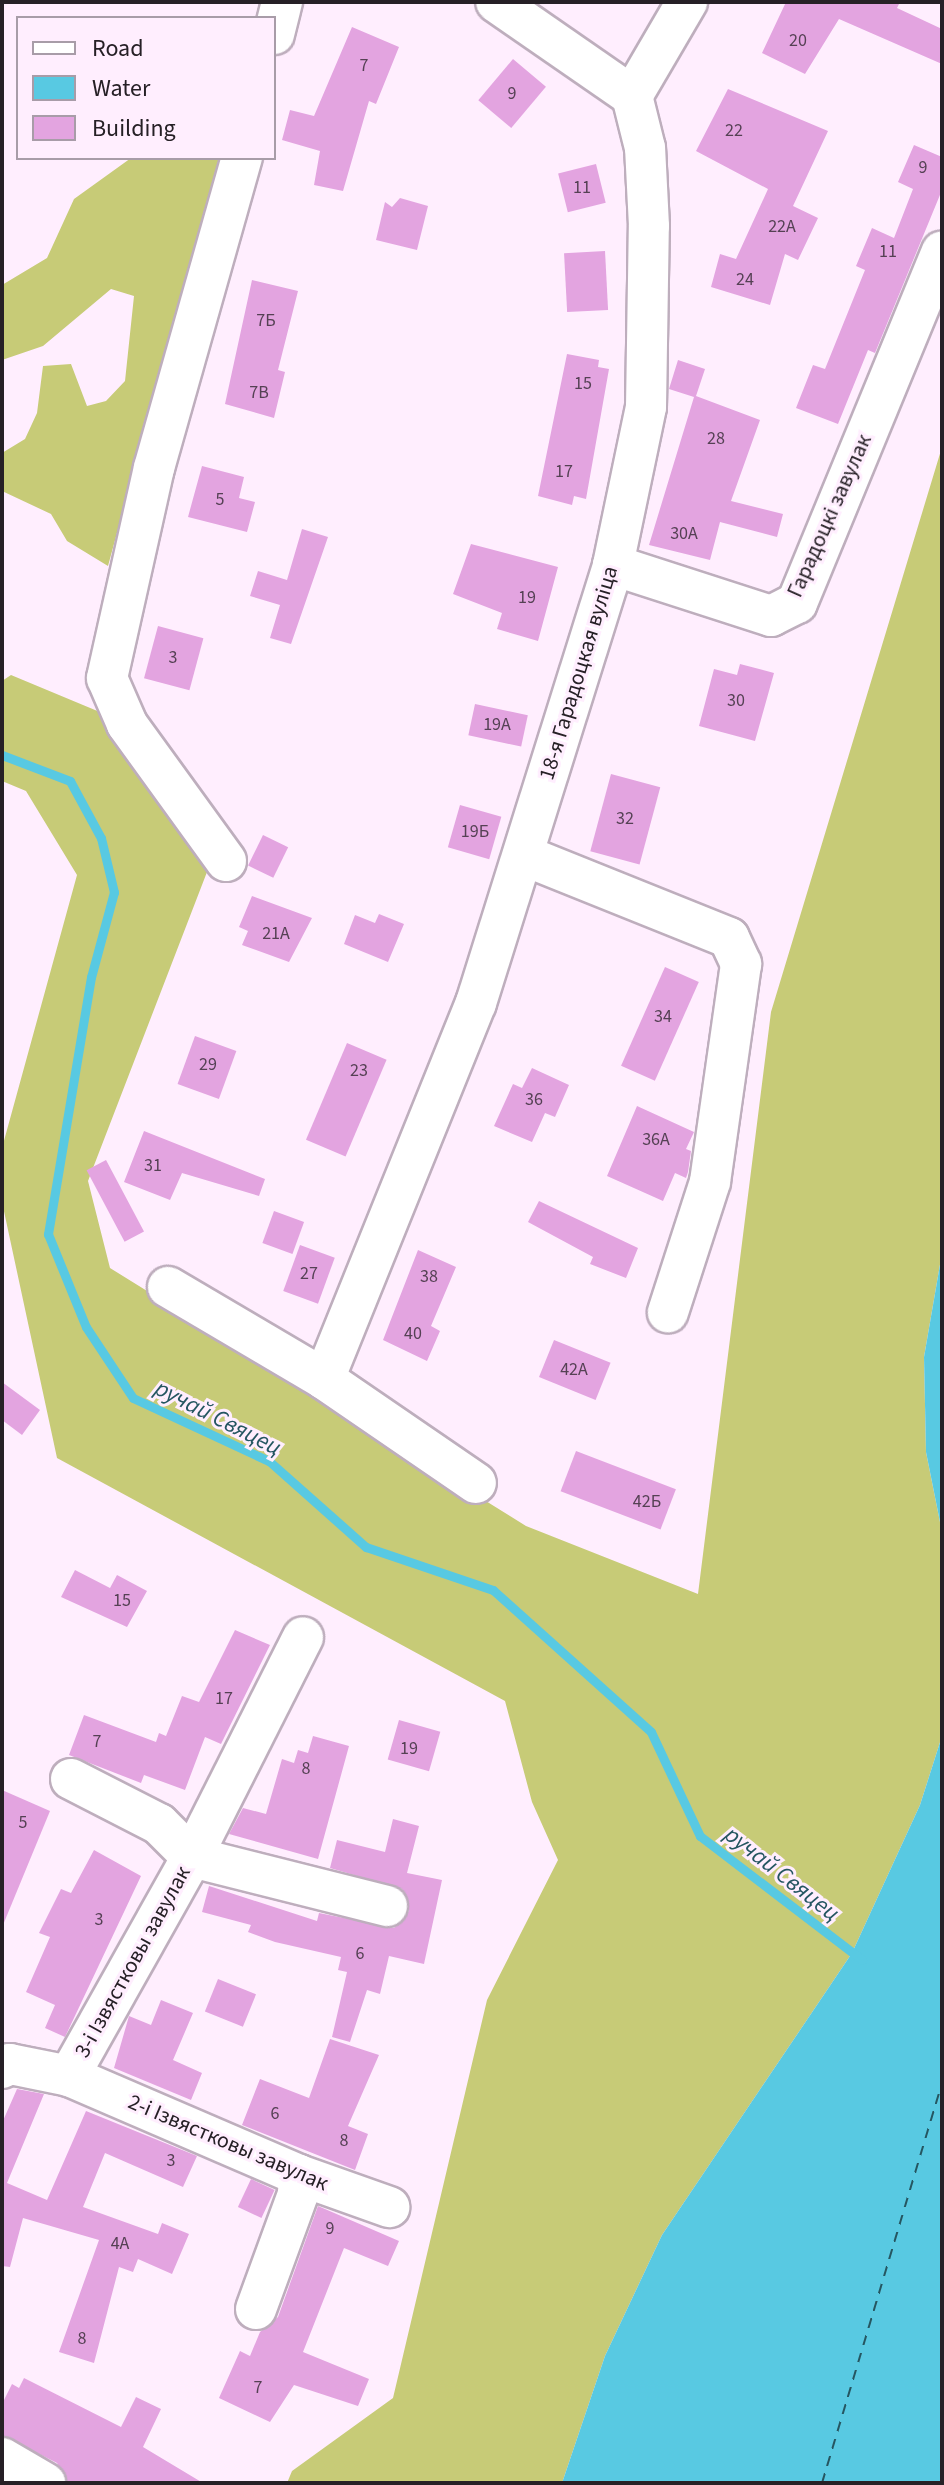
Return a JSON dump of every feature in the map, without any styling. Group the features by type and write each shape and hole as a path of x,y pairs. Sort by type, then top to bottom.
{"street":[{"path":"276,26 282,2"},
{"path":"496,2 632,96 687,2"},
{"name":"18-я Гарадоцкая вуліца","path":"324,1379 476,1003 613,565 646,407 649,226 645,148 632,96"},
{"path":"226,861 127,724 107,678 154,468 241,160"},
{"name":"Гарадоцкі завулак","path":"613,565 771,616 797,603 942,252"},
{"path":"523,855 729,938 741,964 710,1182 668,1312"},
{"path":"168,1287 324,1379 476,1483"},
{"path":"71,1779 159,1824 192,1857 303,1637"},
{"name":"3-і Ізвястковы завулак","path":"69,2076 192,1857 387,1906"},
{"name":"2-і Ізвястковы завулак","path":"2,2068 10,2064 69,2076 299,2175 389,2207"},
{"path":"256,2309 298,2194 299,2175"},
{"path":"2,2458 45,2483"}],"green space":[{"path":"128,160 218,160 108,566 67,541 51,514 2,491 2,453 25,439 37,413 43,366 71,364 87,406 106,401 125,381 134,296 111,289 43,346 2,360 2,285 47,258 74,199"},
{"path":"942,447 942,1253 924,1357 926,1452 942,1532 942,1736 920,1805 852,1953 662,2235 605,2356 562,2483 287,2483 292,2471 393,2398 487,2000 558,1860 532,1802 505,1701 57,1458 2,1202 2,1148 77,875 26,791 2,781 2,681 11,675 119,720 207,872 88,1181 110,1268 526,1526 698,1594 771,1012"}],"water":[{"path":"942,1253 942,1532 926,1452 924,1357"},
{"path":"942,1736 942,2483 562,2483 605,2356 662,2235 852,1953 920,1805"}],"building":[{"path":"786,2 900,2 897,8 942,29 942,64 839,19 805,74 762,53"},
{"path":"352,27 399,47 376,104 369,101 343,191 314,185 320,151 282,140 290,110 314,116"},
{"path":"513,59 546,87 511,128 478,100"},
{"path":"728,89 828,131 793,206 818,218 798,260 785,254 770,305 711,287 720,254 736,259 768,189 696,151"},
{"path":"914,145 942,157 942,190 875,353 868,350 838,424 796,408 813,365 825,369 865,270 856,266 872,228 894,238 913,189 898,182"},
{"path":"596,164 606,203 568,212 558,173"},
{"path":"400,198 428,206 417,250 376,240 385,202 392,207"},
{"path":"605,251 608,310 567,312 564,253"},
{"path":"252,280 298,291 278,370 285,372 274,418 225,404"},
{"path":"567,354 599,360 598,367 609,369 586,499 574,496 572,505 538,496"},
{"path":"678,360 705,369 696,396 760,420 731,501 783,514 777,537 720,522 710,560 649,545 694,397 669,389"},
{"path":"202,466 244,477 239,498 255,502 247,532 188,517"},
{"path":"302,529 328,537 291,644 270,638 280,605 250,596 258,571 287,580"},
{"path":"471,544 558,567 538,641 497,629 502,613 453,594"},
{"path":"158,626 203,638 189,690 144,678"},
{"path":"740,664 774,673 755,741 699,726 714,669 737,675"},
{"path":"475,704 528,715 521,747 468,735"},
{"path":"611,774 660,787 640,864 590,851"},
{"path":"460,805 501,817 489,859 448,847"},
{"path":"263,835 288,847 273,878 248,866"},
{"path":"252,896 312,918 289,962 242,945 248,931 239,927"},
{"path":"379,914 404,924 388,962 344,944 355,915 375,923"},
{"path":"665,967 699,982 655,1081 621,1066"},
{"path":"195,1036 236,1051 219,1099 178,1084"},
{"path":"347,1043 387,1060 346,1156 306,1140"},
{"path":"532,1068 569,1085 555,1117 545,1113 532,1142 494,1126 513,1084 522,1088"},
{"path":"637,1106 694,1132 686,1149 691,1151 686,1178 675,1173 663,1201 607,1176"},
{"path":"144,1131 265,1179 259,1196 182,1173 170,1200 124,1182"},
{"path":"106,1160 144,1232 125,1242 87,1170"},
{"path":"539,1201 638,1248 626,1278 590,1264 593,1257 528,1222"},
{"path":"274,1211 304,1222 292,1254 262,1243"},
{"path":"300,1245 335,1258 318,1304 283,1291"},
{"path":"418,1250 456,1267 431,1326 440,1331 427,1361 383,1340"},
{"path":"554,1340 611,1363 596,1400 539,1377"},
{"path":"2,1382 40,1410 22,1435 2,1420"},
{"path":"576,1451 676,1489 660,1529 561,1491"},
{"path":"75,1570 110,1588 117,1575 147,1591 127,1627 61,1597"},
{"path":"235,1630 270,1645 221,1744 205,1737 185,1790 144,1775 141,1783 69,1755 84,1715 156,1742 159,1733 166,1736 182,1696 199,1702"},
{"path":"399,1720 440,1732 429,1771 388,1759"},
{"path":"313,1736 349,1746 318,1859 229,1834 243,1808 266,1814 282,1759 294,1763 298,1750 308,1753"},
{"path":"2,1790 50,1811 3,1925 2,1925"},
{"path":"393,1819 419,1826 407,1873 442,1880 424,1964 389,1956 380,1994 367,1990 350,2042 332,2037 347,1972 338,1970 341,1957 275,1942 248,1932 251,1925 202,1912 209,1886 317,1921 319,1913 394,1928 409,1911 402,1889 330,1868 337,1840 385,1852"},
{"path":"94,1850 141,1876 65,2037 45,2028 55,2005 26,1992 50,1937 39,1933 61,1889 71,1893"},
{"path":"218,1979 256,1994 243,2027 205,2011"},
{"path":"161,2000 193,2013 173,2060 202,2073 191,2100 114,2068 129,2016 151,2025"},
{"path":"330,2039 379,2055 348,2126 368,2134 355,2170 242,2125 260,2079 309,2098"},
{"path":"17,2089 44,2094 7,2183 47,2200 86,2111 197,2156 183,2187 105,2153 83,2207 158,2234 162,2223 189,2234 172,2274 138,2259 133,2272 119,2267 94,2363 59,2352 99,2240 23,2218 10,2267 2,2266 2,2123"},
{"path":"251,2179 275,2190 261,2218 238,2207"},
{"path":"318,2206 399,2241 388,2266 344,2248 303,2352 369,2379 358,2406 294,2385 270,2422 219,2398 240,2351 250,2356 260,2332 278,2317"},
{"path":"24,2378 121,2427 136,2397 161,2409 143,2447 203,2483 68,2483 57,2463 2,2435 2,2404 12,2384 19,2388"}],"waterway":[{"name":"ручай Свяцец","path":"2,755 70,781 101,838 114,892 91,977 48,1234 86,1327 133,1398 269,1461 366,1547 493,1590 651,1732 700,1836 862,1960"}],"ferry route":[{"path":"822,2483 942,2082"}]}
